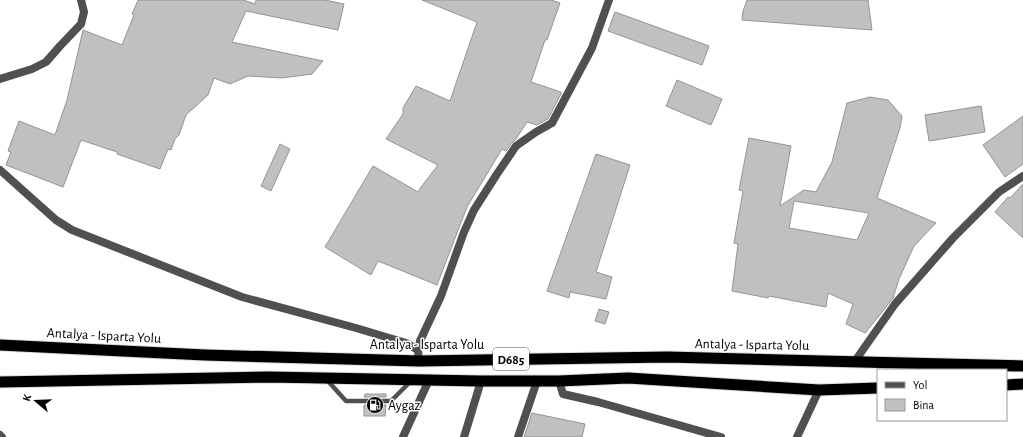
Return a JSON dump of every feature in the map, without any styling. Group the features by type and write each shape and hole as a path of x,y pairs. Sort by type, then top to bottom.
{"highway":[{"name":"Antalya - Isparta Yolu","path":"0,346 213,355 668,357 1023,365"},
{"name":"D685","path":"0,382 269,376 481,381 559,381 628,378 819,390 877,388"},
{"path":"1007,385 1023,384"}],"street":[{"path":"0,79 32,69 46,62 81,24 84,12 81,0"},
{"path":"419,355 420,341 441,296 464,232 474,210 516,146 552,123 592,48 610,0"},
{"path":"0,170 56,220 72,230 242,297 406,343 419,355"},
{"path":"855,361 895,304 953,238 1000,192 1023,176"},
{"path":"403,437 429,380"},
{"path":"464,437 481,381"},
{"path":"518,437 537,381"},
{"path":"559,381 563,394 598,402 721,437"},
{"path":"797,437 819,390"}],"lane":[{"path":"325,378 346,401 391,401 412,380"}],"building":[{"path":"138,0 243,0 255,4 256,0 325,0 344,4 338,30 246,11 232,42 323,61 312,74 282,78 248,76 230,84 214,78 208,95 186,115 179,135 175,139 171,150 168,149 160,169 81,140 63,187 6,165 11,152 8,151 19,121 55,135 67,100 83,30 122,45 134,15 132,14"},
{"path":"422,0 551,0 560,3 547,40 545,40 531,82 561,92 561,94 548,119 537,125 527,122 506,151 502,149 467,207 437,285 378,261 371,275 325,247 373,166 418,192 438,165 386,139 403,114 403,108 416,86 450,101 477,22"},
{"path":"747,0 868,0 872,30 742,20 743,11"},
{"path":"615,12 709,46 702,65 608,31"},
{"path":"677,80 722,99 711,125 666,106"},
{"path":"870,97 888,100 902,116 900,128 877,198 936,223 914,246 899,279 893,298 865,333 846,324 853,304 828,293 826,307 769,296 768,298 732,291 738,244 734,243 743,191 739,190 749,138 791,146 780,206 804,190 816,192 832,162 847,103","holes":["794,201 869,213 857,240 789,228"]},
{"path":"981,106 985,132 929,141 925,115"},
{"path":"1023,116 1023,164 1005,177 983,145"},
{"path":"280,144 290,149 271,191 261,186"},
{"path":"596,154 630,165 596,272 612,277 606,299 570,292 569,298 547,291"},
{"path":"1023,184 1023,238 995,212 1008,197 1010,198"},
{"path":"599,309 609,312 605,324 595,321"},
{"path":"365,394 386,394 386,397 364,397"},
{"path":"364,405 386,405 385,416 364,416"},
{"path":"532,413 585,424 582,437 524,437"}],"place":[{"name":"Aygaz","path":"375,405"}]}
